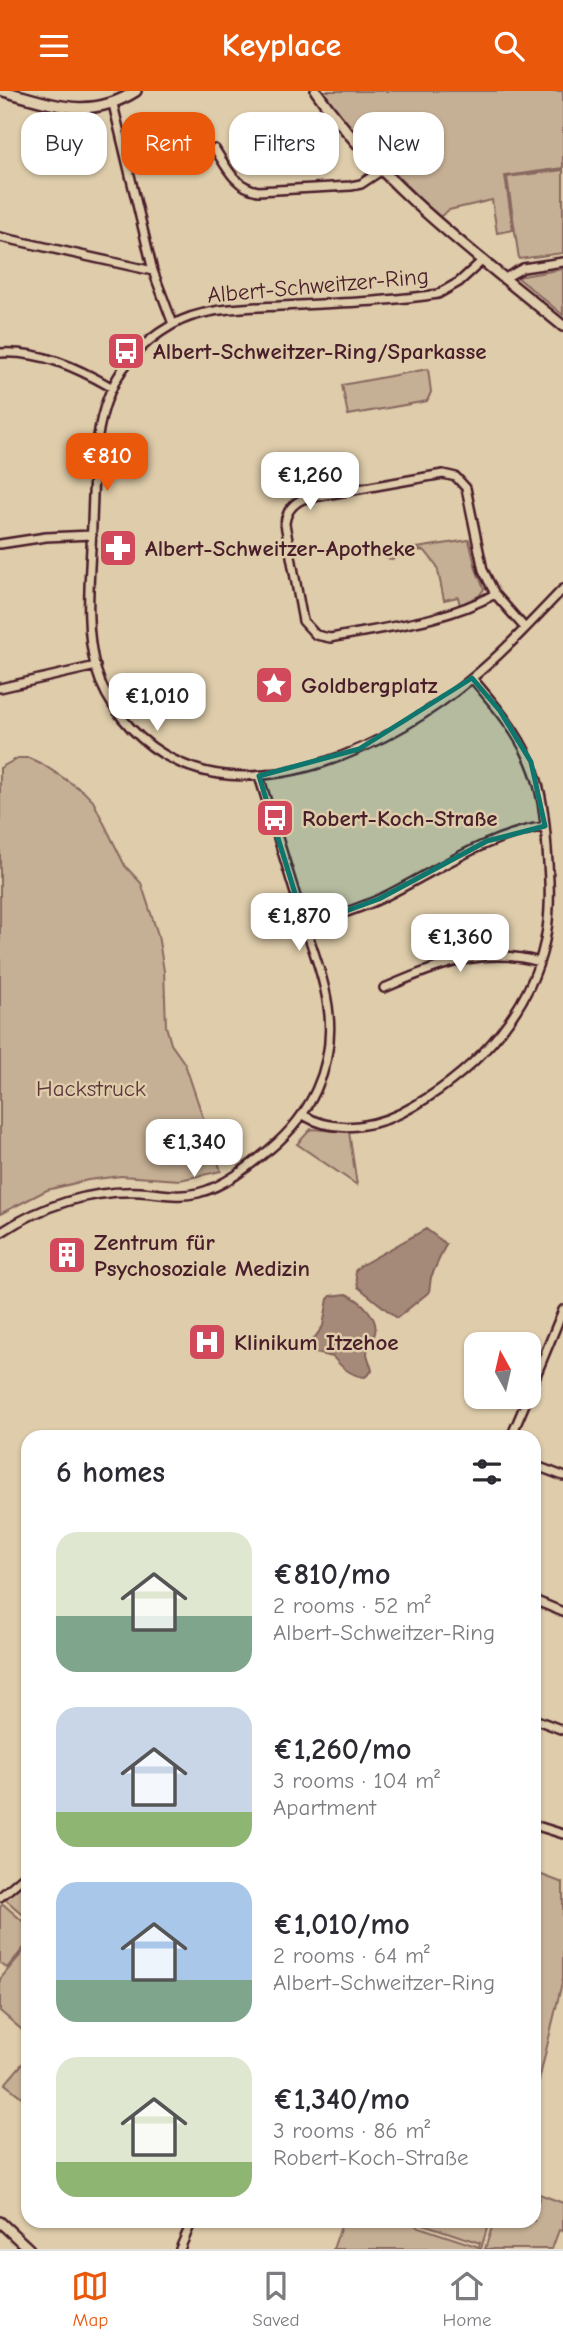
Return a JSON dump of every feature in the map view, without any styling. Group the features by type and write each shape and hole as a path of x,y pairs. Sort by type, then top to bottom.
{"street":[{"path":"3,91 73,108 114,104 136,91"},
{"path":"316,91 353,135"},
{"path":"114,104 153,271 173,324"},
{"path":"215,149 233,178 244,187 258,191 352,186 361,184 374,175"},
{"path":"387,175 412,201 563,326"},
{"path":"0,237 153,271"},
{"name":"Albert-Schweitzer-Ring","path":"483,260 459,282 438,294 238,308 200,314 173,324 135,354 111,387 101,416 95,451 89,622 96,666 106,693 120,715 156,750 179,763 204,771 228,776 259,776 294,769 359,749 399,730 472,678 563,589"},
{"path":"505,278 521,269 563,262"},
{"path":"0,353 27,353 51,358 111,387"},
{"path":"495,594 464,610 441,616 330,638 316,635 303,621 285,524 287,513 295,503 303,499 443,474 453,476 461,481 467,490 481,563 495,594 525,628"},
{"path":"0,544 46,537 92,535"},
{"path":"0,688 96,666"},
{"path":"303,1115 326,1125 356,1126 396,1116 421,1102 468,1066 498,1037 520,1005 539,962 549,910 545,826 538,784 525,751 500,711 472,678"},
{"path":"0,1233 37,1212 89,1196 120,1192 177,1196 217,1186 258,1159 283,1138 303,1115 320,1081 327,1057 330,1028 324,989 259,776"},
{"path":"305,926 379,899 487,841 520,830 545,826"},
{"path":"384,988 432,967 465,958 497,956 539,962"},
{"path":"541,1364 563,1310"},
{"path":"515,1430 523,1409"},
{"path":"541,1468 563,1476"},
{"path":"541,1603 563,1612"},
{"path":"541,1722 563,1730"},
{"path":"541,1827 563,1834"},
{"path":"0,1897 21,1879"},
{"path":"0,2222 29,2249"},
{"path":"180,2249 189,2228"}],"highlighted area":[{"path":"472,678 500,711 531,762 545,826 487,841 379,899 305,926 259,776 359,749"}],"green space":[{"path":"322,91 563,91 563,168 505,176 513,230 497,233 492,200 449,210 438,218 397,175 444,175 444,112 353,112 353,130"},
{"path":"563,170 563,253 519,259 507,177"},
{"path":"563,269 563,315 517,277"},
{"path":"428,369 431,392 427,401 348,415 342,385"},
{"path":"469,540 484,589 479,596 460,605 458,597 444,600 437,566 425,551 411,549 392,560 384,553"},
{"name":"Hackstruck","path":"18,758 29,758 42,764 83,791 93,801 125,866 141,883 158,935 164,971 166,1026 171,1044 185,1064 221,1171 180,1180 121,1176 88,1180 47,1190 0,1214 0,768"},
{"path":"311,1129 349,1132 357,1185 297,1144"},
{"path":"541,1875 563,1883 563,1978 541,2072"},
{"path":"21,1886 21,1913 5,1899"},
{"path":"3,1904 21,1920 21,1951 7,1968 0,1963 0,1907"},
{"path":"21,1954 21,2029 0,2011 0,1979"},
{"path":"21,2065 21,2097 5,2084"},
{"path":"541,2195 563,2203 563,2231 559,2230 552,2249 485,2249 492,2228 541,2228"},
{"path":"340,2228 422,2228 479,2247 480,2243 435,2228 487,2228 481,2249 333,2249"}],"shaded area":[{"path":"426,1229 446,1244 431,1277 429,1292 397,1318 358,1287 355,1271"},
{"path":"346,1294 369,1311 375,1324 367,1352 372,1371 365,1377 351,1373 333,1357 316,1353 309,1346 323,1326 328,1299"}],"place":[{"name":"Albert-Schweitzer-Ring/Sparkasse","path":"126,351"},
{"name":"Albert-Schweitzer-Apotheke","path":"118,548"},
{"name":"Goldbergplatz","path":"274,685"},
{"name":"Robert-Koch-Straße","path":"275,818"},
{"name":"Zentrum für Psychosoziale Medizin","path":"67,1255"},
{"name":"Klinikum Itzehoe","path":"207,1342"}]}
